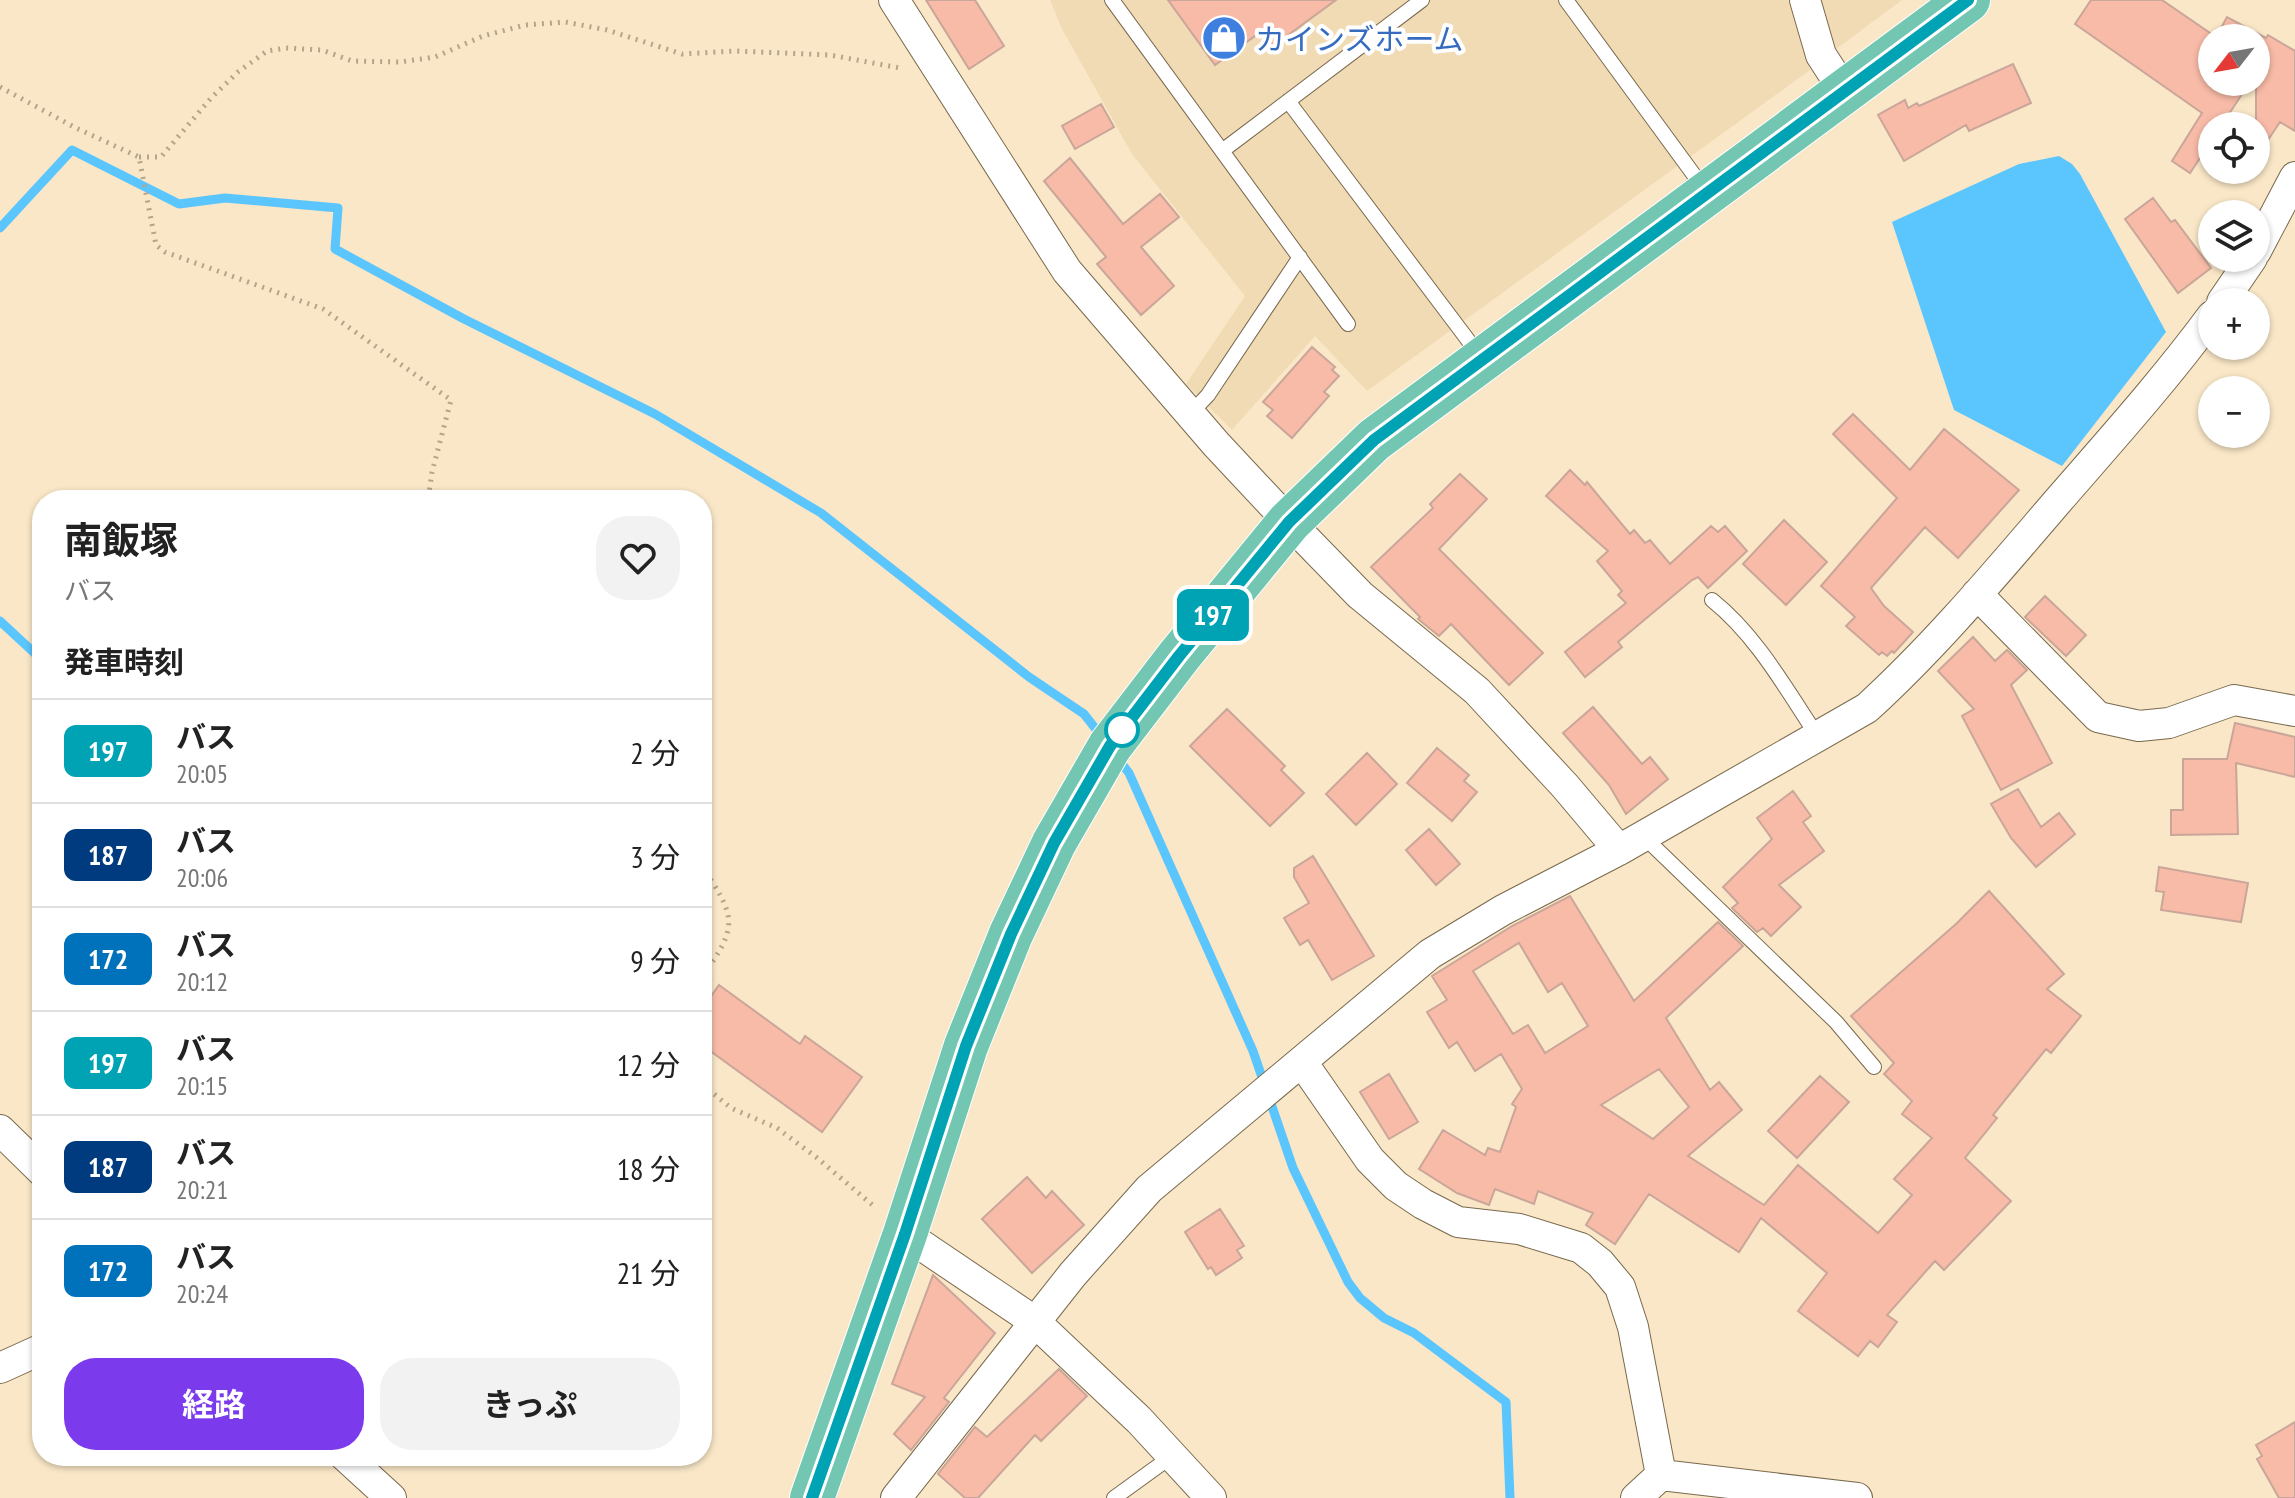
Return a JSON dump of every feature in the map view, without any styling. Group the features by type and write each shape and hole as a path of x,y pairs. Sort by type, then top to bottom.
{"highway":[{"path":"812,1498 905,1234 966,1046 1011,934 1054,843 1110,746 1289,522 1374,440 1968,0"}],"street":[{"path":"894,0 1067,271 1191,413 1360,595 1477,691 1565,786 1631,843"},
{"path":"1805,0 1821,55 1845,92"},
{"path":"2270,224 2295,177"},
{"path":"896,1498 1034,1321 1149,1189 1430,954 1503,910 1631,843 1867,708 1902,676 1977,594 2198,335"},
{"path":"1977,594 2098,717 2139,726 2169,723 2234,700 2295,711"},
{"path":"1302,1062 1370,1160 1396,1186 1458,1222 1519,1229 1581,1248 1600,1263 1620,1287 1633,1327 1661,1475"},
{"path":"0,1130 32,1161"},
{"path":"905,1234 1034,1321 1139,1420 1211,1498"},
{"path":"0,1368 32,1354"},
{"path":"356,1466 391,1498"},
{"path":"1661,1475 1712,1489 1857,1498"},
{"path":"1636,1498 1661,1475"}],"lane":[{"path":"1112,0 1348,324"},
{"path":"1222,151 1422,0"},
{"path":"1566,0 1708,193"},
{"path":"1288,101 1483,360"},
{"path":"1191,413 1208,395 1300,257"},
{"path":"1712,600 1734,618 1818,737"},
{"path":"1631,843 1836,1022 1874,1067"},
{"path":"1114,1498 1172,1456"}],"path":[{"path":"0,87 76,128 139,157 161,157 211,98 238,72 267,51 286,48 322,50 352,61 400,62 435,57 483,36 525,25 565,22 607,30 682,54 735,51 830,55 894,67 939,69"},
{"path":"139,157 156,245 165,252 323,309 451,400 429,490"},
{"path":"712,881 730,916 724,947 712,963"},
{"path":"712,1092 731,1108 777,1128 816,1157 905,1234"}],"shaded area":[{"path":"1050,0 1788,0 1810,70 1367,391 1315,336 1232,430 1186,384 1245,296 1132,154 1062,29"},
{"path":"1819,0 1902,0 1835,50"}],"water":[{"path":"2059,156 2080,174 2166,332 2062,466 1954,410 1892,222 2019,164"}],"building":[{"path":"926,0 975,0 1004,46 969,69"},
{"name":"カインズホーム","path":"1168,0 1336,0 1273,46 1262,31 1215,65"},
{"path":"2091,0 2162,0 2198,25 2198,96 2241,96 2230,112 2201,112 2075,24"},
{"path":"2227,17 2240,24 2223,24"},
{"path":"2270,36 2295,51 2295,131 2280,122 2270,137 2270,112 2256,112 2256,96 2270,96"},
{"path":"2013,64 2031,103 1969,131 1966,125 1904,161 1878,115 1905,100 1908,108 1917,103 1919,106"},
{"path":"1101,104 1114,127 1075,149 1062,126"},
{"path":"2198,119 2198,161 2190,173 2172,161"},
{"path":"1070,158 1123,224 1160,194 1179,217 1141,247 1174,286 1141,315 1097,264 1106,257 1044,181"},
{"path":"2153,198 2171,222 2175,220 2198,251 2198,272 2206,272 2178,293 2125,219"},
{"path":"1312,347 1335,367 1332,370 1339,376 1324,392 1329,396 1292,438 1267,416 1273,410 1263,402"},
{"path":"1853,414 1910,470 1944,429 2019,490 1958,558 1925,527 1871,588 1884,606 1913,632 1894,653 1892,651 1887,656 1882,652 1879,655 1846,626 1855,617 1821,586 1897,498 1833,434"},
{"path":"1570,470 1585,485 1587,482 1630,534 1634,530 1645,543 1650,540 1670,564 1711,526 1718,532 1725,526 1747,551 1708,588 1698,577 1692,580 1618,642 1622,647 1585,677 1565,652 1626,603 1618,595 1622,591 1597,561 1608,551 1546,496"},
{"path":"1460,474 1487,499 1439,549 1543,653 1509,685 1451,624 1439,636 1418,619 1420,617 1371,567 1433,508 1430,504"},
{"path":"1784,520 1827,562 1786,605 1743,564"},
{"path":"2045,596 2086,635 2066,656 2025,617"},
{"path":"1973,637 1995,661 2007,650 2027,670 2011,685 2052,763 2001,790 1962,716 1974,709 1938,671"},
{"path":"1593,707 1642,764 1650,757 1668,779 1626,814 1609,785 1563,733"},
{"path":"1227,709 1285,766 1281,770 1304,793 1270,826 1190,746"},
{"path":"2235,723 2295,737 2295,777 2236,763 2238,834 2171,835 2171,810 2183,810 2183,759 2227,759"},
{"path":"1437,748 1469,775 1464,781 1477,792 1452,821 1407,783"},
{"path":"1367,753 1397,784 1356,825 1326,794"},
{"path":"2018,789 2041,827 2059,813 2075,834 2036,867 2011,838 1991,804"},
{"path":"1793,791 1811,816 1803,822 1824,851 1779,885 1801,907 1771,936 1763,928 1757,932 1732,908 1738,903 1723,887 1772,839 1757,818"},
{"path":"1429,829 1460,864 1436,885 1406,850"},
{"path":"1313,856 1374,956 1332,980 1308,940 1300,945 1284,918 1309,903 1294,877 1294,868"},
{"path":"2159,867 2248,883 2241,922 2161,910 2164,892 2156,891"},
{"path":"1989,891 2064,974 2047,989 2081,1016 2051,1053 2046,1049 1993,1115 1997,1118 1965,1158 2011,1201 1944,1270 1935,1261 1887,1315 1897,1322 1878,1347 1870,1341 1858,1356 1798,1311 1827,1273 1761,1218 1739,1252 1649,1194 1615,1244 1586,1225 1593,1213 1538,1191 1534,1204 1495,1189 1489,1205 1457,1193 1419,1169 1443,1130 1485,1155 1488,1148 1500,1152 1516,1107 1512,1104 1522,1089 1501,1054 1475,1071 1457,1042 1449,1048 1427,1012 1447,1000 1432,976 1512,926 1570,896 1634,1001 1718,922 1743,946 1666,1018 1710,1090 1719,1082 1742,1110 1688,1156 1764,1205 1798,1165 1878,1233 1912,1195 1894,1179 1932,1138 1902,1114 1912,1101 1884,1074 1894,1063 1851,1016","holes":["1519,943 1548,992 1562,983 1588,1026 1545,1053 1528,1025 1513,1034 1473,971","1659,1069 1689,1107 1653,1139 1601,1105"]},
{"path":"719,985 800,1044 805,1036 862,1077 822,1132 712,1052 712,995"},
{"path":"1389,1074 1418,1122 1389,1139 1360,1092"},
{"path":"1820,1076 1849,1102 1797,1158 1768,1131"},
{"path":"1027,1177 1046,1198 1052,1191 1084,1225 1032,1273 982,1219"},
{"path":"1220,1209 1244,1246 1237,1250 1242,1258 1216,1275 1211,1267 1208,1269 1185,1232"},
{"path":"933,1275 995,1333 944,1398 949,1402 911,1450 894,1434 925,1397 892,1384"},
{"path":"1059,1369 1087,1396 1041,1441 1035,1435 978,1498 965,1498 938,1474 975,1427 987,1437"},
{"path":"2295,1422 2295,1498 2279,1498 2257,1459 2262,1456 2256,1445"}],"waterway":[{"path":"0,228 72,150 179,204 225,198 338,208 335,249 464,319 655,414 821,513 1029,677 1084,714 1102,737"},
{"path":"0,621 32,651"},
{"path":"1118,759 1129,773 1253,1051 1293,1168 1348,1282 1360,1298 1384,1318 1414,1333 1506,1402 1510,1498"}],"bus line":[{"name":"197","path":"812,1498 905,1234 966,1046 1011,934 1054,843 1110,746 1179,656 1289,522 1374,440 1968,0"}],"place":[{"name":"カインズホーム","path":"1224,38"}]}
